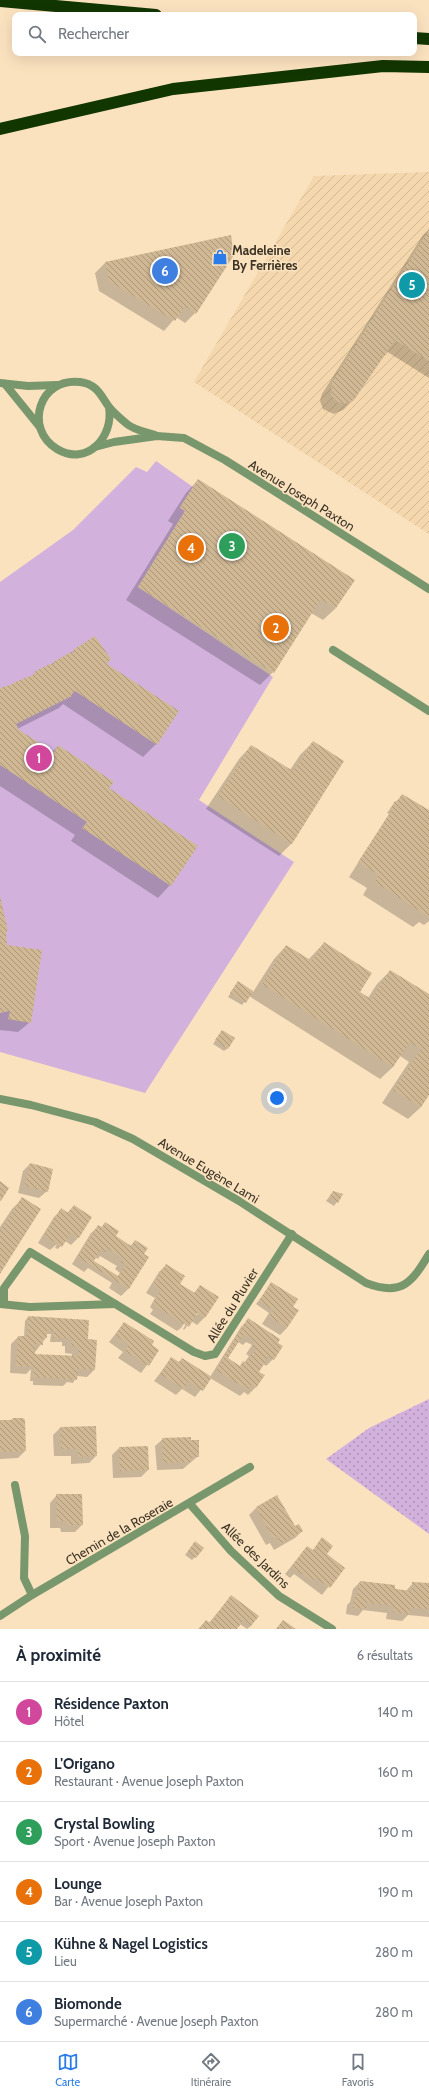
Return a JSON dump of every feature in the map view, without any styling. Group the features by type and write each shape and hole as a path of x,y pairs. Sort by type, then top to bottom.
{"highway":[{"path":"0,1 123,12"},
{"path":"417,38 429,40"},
{"path":"0,129 173,89 383,66 429,67"}],"street":[{"path":"2,383 28,386 58,385 69,382 82,382 93,386 100,392 109,406 110,420 107,433 95,447 78,453 61,451 51,445 43,436 39,426 38,414 42,402 48,392 58,385"},
{"path":"2,383 39,426"},
{"name":"Avenue Joseph Paxton","path":"109,406 128,425 157,436"},
{"name":"Avenue Joseph Paxton","path":"95,447 114,442 157,436 184,438 225,460 429,589"},
{"path":"333,650 429,711"},
{"name":"Avenue Eugène Lami","path":"0,1100 31,1105 95,1122 133,1139 196,1174 292,1234 366,1283 381,1288 393,1288 405,1284 415,1276 429,1254"},
{"name":"Allée du Pluvier","path":"116,1304 30,1307 2,1304 4,1288 30,1252 116,1304 194,1352 205,1356 216,1354 292,1234"},
{"name":"Chemin de la Roseraie","path":"0,1616 32,1595 190,1504 250,1467"},
{"path":"16,1485 25,1536 24,1578 32,1595"},
{"name":"Allée des Jardins","path":"190,1504 231,1551 279,1596 332,1629"}],"shaded area":[{"path":"429,172 429,534 194,382 314,176"},
{"path":"156,461 193,487 180,507 185,511 138,587 273,677 199,800 294,862 145,1093 0,1052 0,582 73,530 136,467 147,472"},
{"path":"429,1399 429,1534 326,1459 369,1428"}],"building":[{"path":"429,230 429,361 395,340 354,400 345,404 338,402 331,395 332,382"},
{"path":"231,235 234,255 196,314 185,306 175,321 109,281 105,262"},
{"path":"198,479 355,580 336,608 321,599 274,673 138,587 185,511 180,508"},
{"path":"95,636 111,659 107,664 179,711 157,745 75,691 72,696 16,724 19,730 54,752 58,745 114,782 109,788 198,846 171,886 82,828 87,822 0,765 0,688 35,674 34,672 50,664 54,664 53,662 71,652 74,652 73,650"},
{"path":"313,741 344,761 292,844 218,796 251,745 293,771"},
{"path":"402,794 429,810 429,917 375,882 379,875 358,862 392,810 390,809 395,801 397,802"},
{"path":"0,896 8,931 6,931 7,945 42,950 31,1023 8,1019 10,1011 0,1013"},
{"path":"324,942 372,973 360,992 371,999 390,970 429,994 429,1095 421,1107 393,1090 421,1049 410,1042 393,1067 262,984 286,945 312,961"},
{"path":"238,981 253,991 246,1003 230,993"},
{"path":"222,1030 235,1038 228,1049 215,1040"},
{"path":"30,1163 53,1169 48,1192 25,1186"},
{"path":"0,1181 9,1188 1,1201 0,1200"},
{"path":"333,1191 343,1194 338,1203 329,1197"},
{"path":"22,1197 41,1209 0,1274 0,1231"},
{"path":"74,1205 92,1217 79,1238 71,1233 62,1247 44,1235 61,1208 68,1213"},
{"path":"105,1222 119,1231 116,1236 131,1246 135,1240 148,1248 144,1254 149,1257 129,1289 78,1257 98,1225 102,1227","holes":["101,1249 106,1252 108,1249 123,1259 121,1262 126,1265 118,1276 94,1261"]},
{"path":"166,1264 185,1276 180,1284 195,1293 200,1285 219,1297 205,1318 197,1313 189,1327 152,1304 161,1290 153,1285"},
{"path":"271,1282 298,1299 293,1307 299,1310 287,1328 269,1316 273,1310 259,1301"},
{"path":"28,1316 89,1320 88,1339 97,1340 95,1370 78,1369 77,1380 33,1377 34,1367 16,1366 18,1336 27,1336","holes":["47,1331 54,1331 53,1338 72,1339 71,1346 79,1347 78,1356 35,1354 36,1344 43,1345 43,1338 47,1338"]},
{"path":"248,1318 280,1339 278,1343 283,1346 274,1360 269,1356 259,1372 265,1375 256,1388 251,1385 248,1390 216,1370","holes":["244,1334 255,1342 253,1346 256,1348 246,1363 243,1361 240,1366 228,1358"]},
{"path":"124,1322 154,1341 152,1345 159,1350 149,1366 125,1351 129,1344 115,1335"},
{"path":"171,1357 179,1362 182,1358 212,1377 203,1391 188,1381 184,1389 160,1374"},
{"path":"13,1418 23,1418 25,1420 26,1451 0,1452 0,1420 11,1420"},
{"path":"96,1426 97,1456 78,1457 78,1449 61,1449 60,1427"},
{"path":"191,1437 191,1440 199,1440 199,1457 192,1457 192,1462 163,1463 162,1438"},
{"path":"148,1446 149,1470 120,1471 119,1447"},
{"path":"56,1494 82,1494 83,1525 68,1525 67,1521 57,1521"},
{"path":"277,1495 295,1526 299,1524 303,1531 281,1544 277,1536 273,1539 256,1507"},
{"path":"322,1537 333,1546 327,1554 345,1568 330,1588 316,1578 313,1581 291,1567 307,1546 313,1550"},
{"path":"195,1541 204,1548 196,1558 188,1551"},
{"path":"360,1581 395,1585 395,1589 412,1591 412,1582 429,1583 429,1609 411,1608 410,1614 393,1612 394,1606 366,1603 366,1609 353,1608 354,1597 356,1597"},
{"path":"231,1595 259,1616 251,1626 244,1620 237,1629 199,1629 206,1620 210,1623"},
{"path":"283,1620 296,1629 276,1629"}],"place":[{"name":"Madeleine By Ferrières","path":"220,257"},
{"name":"Biomonde","path":"165,271"},
{"name":"Kühne & Nagel Logistics","path":"412,285"},
{"name":"Crystal Bowling","path":"232,546"},
{"name":"Lounge","path":"191,548"},
{"name":"L'Origano","path":"276,628"},
{"name":"Résidence Paxton","path":"39,758"}]}
